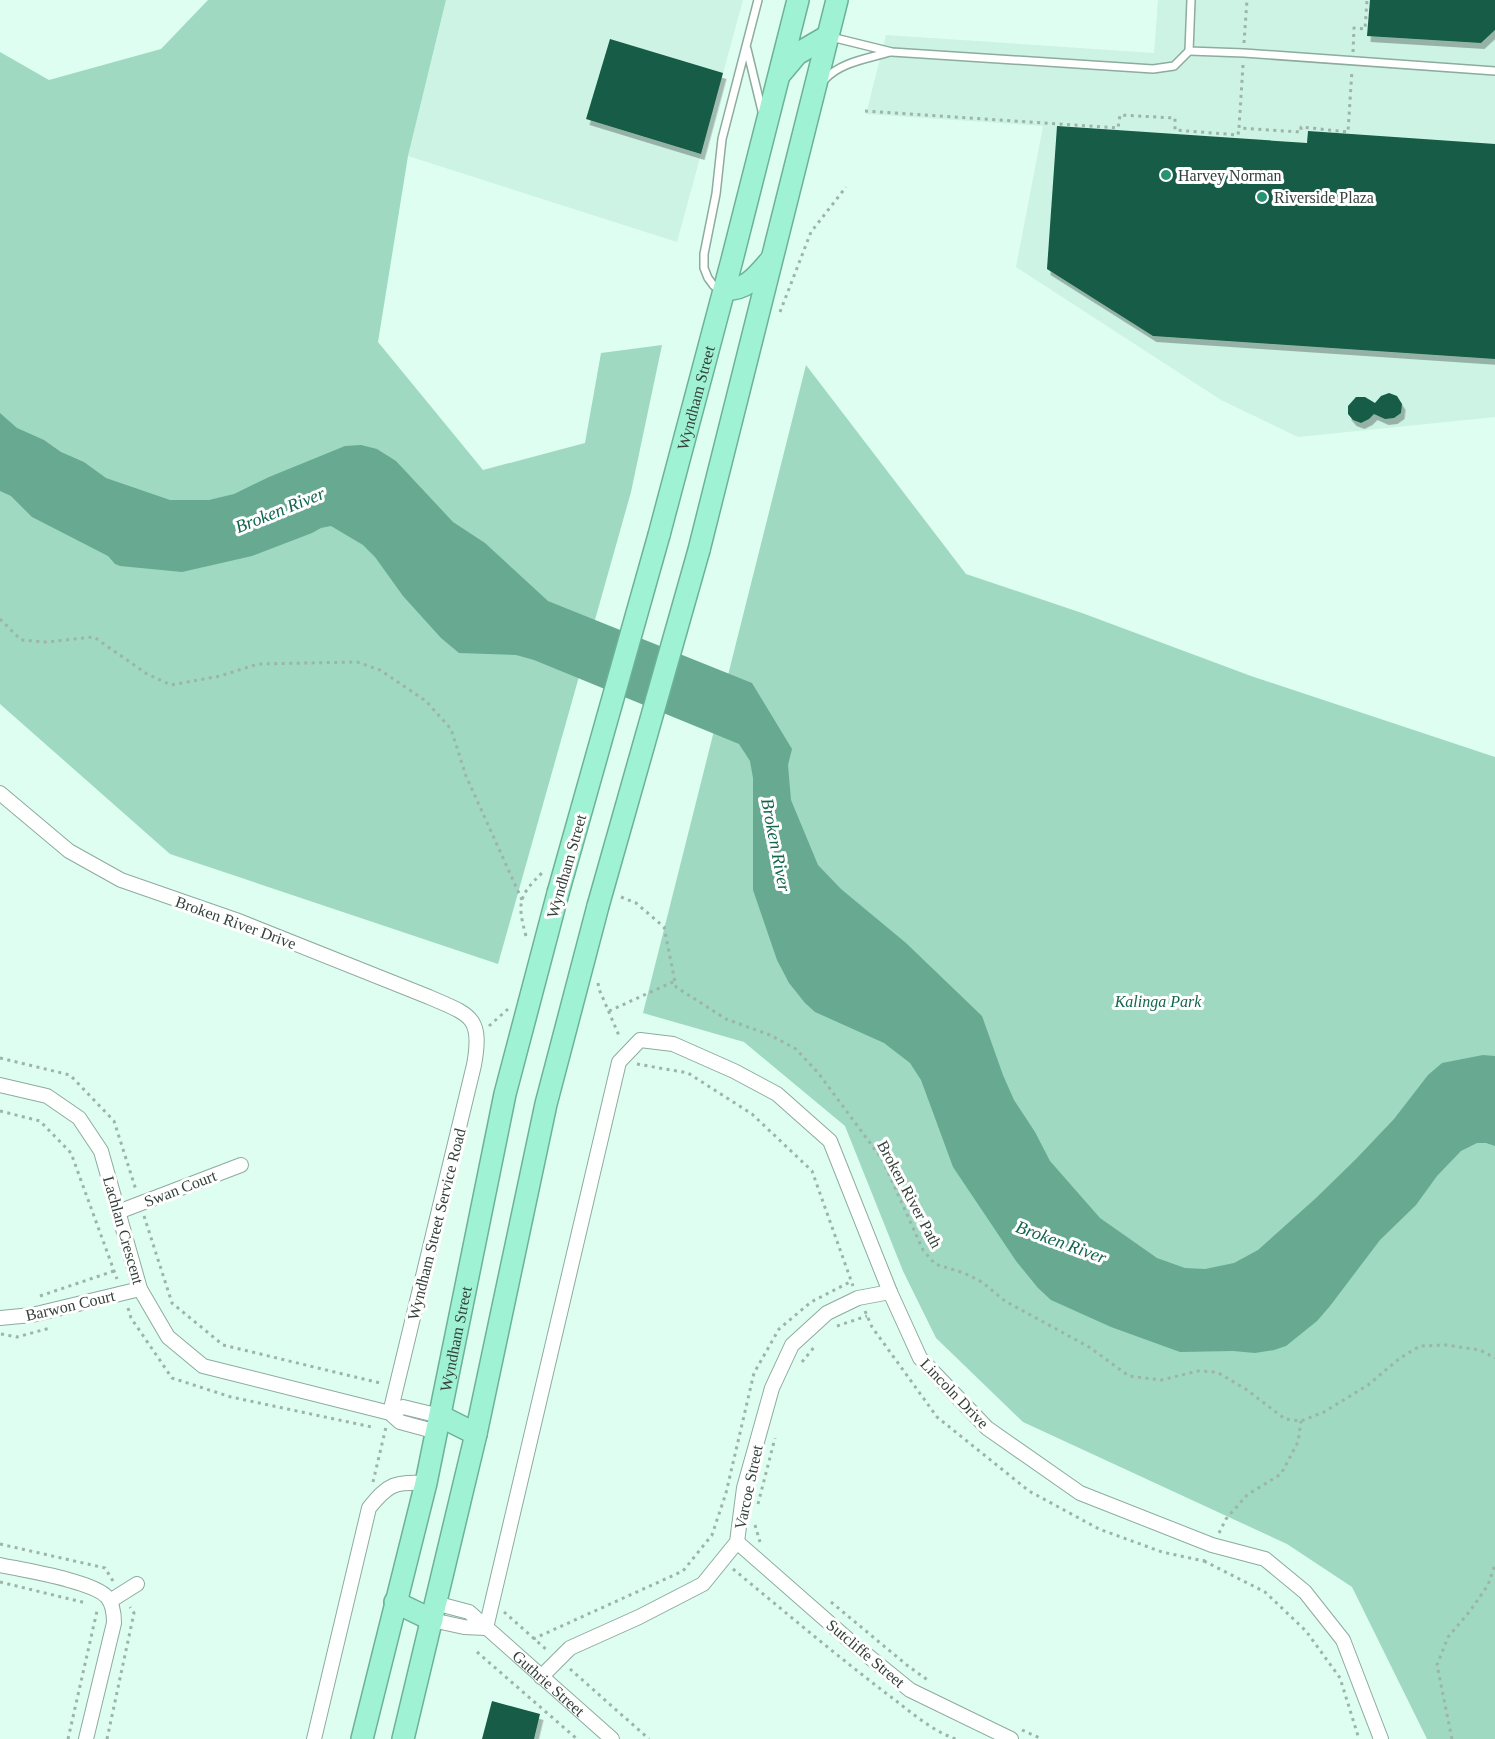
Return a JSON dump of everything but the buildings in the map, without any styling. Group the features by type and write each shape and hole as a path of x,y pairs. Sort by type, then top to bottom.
{"highway":[{"name":"Wyndham Street","path":"362,1739 426,1483 505,1094 558,893 659,535 767,128 798,0"},
{"path":"403,1739 476,1434 546,1104 607,900 774,257 837,0"},
{"path":"780,73 797,54 828,36"},
{"path":"724,289 734,290 754,280 774,257"},
{"path":"438,1424 476,1434"},
{"path":"395,1602 434,1611"}],"street":[{"name":"Broken River Drive","path":"0,793 69,851 112,876 236,920 460,1010 475,1026 478,1035"},
{"name":"Wyndham Street Service Road","path":"390,1413 472,1076 478,1035"},
{"name":"Lincoln Drive","path":"626,1054 640,1040 673,1044 734,1071 777,1094 830,1141 890,1292 920,1358 987,1428 1080,1493 1212,1545 1266,1559 1305,1592 1343,1640 1381,1739"},
{"path":"434,1611 464,1627 486,1628 619,1062 626,1054"},
{"name":"Lachlan Crescent","path":"0,1085 47,1096 79,1118 101,1150 140,1289 168,1337 203,1366 390,1413 400,1422 438,1424"},
{"name":"Swan Court","path":"118,1212 241,1165"},
{"name":"Barwon Court","path":"0,1318 32,1315 140,1289"},
{"name":"Varcoe Street","path":"541,1677 570,1648 639,1617 703,1584 737,1542 744,1488 772,1388 792,1345 827,1313 858,1298 890,1292"},
{"path":"314,1739 369,1508 382,1491 400,1482 426,1483"},
{"name":"Sutcliffe Street","path":"737,1542 851,1642 910,1690 1012,1732"},
{"path":"0,1565 90,1586 106,1595 110,1600 114,1623 86,1739"},
{"path":"110,1600 137,1584"},
{"name":"Guthrie Street","path":"486,1628 612,1739"}],"lane":[{"path":"724,289 714,286 708,278 704,268 704,254 716,194 722,139 758,0"},
{"path":"828,36 892,52 1153,69 1174,66 1189,51 1191,0"},
{"path":"746,46 767,128"},
{"path":"1189,51 1495,71"},
{"path":"814,91 833,71 851,63 892,52"}],"path":[{"path":"865,111 1118,128 1120,115 1175,118 1175,130 1238,135 1247,0"},
{"path":"1239,128 1300,132 1301,127 1348,132 1354,28 1365,29 1367,0"},
{"path":"777,318 811,232 846,187"},
{"path":"0,619 21,640 46,642 94,638 147,674 171,685 220,676 258,664 357,662 380,670 426,701 451,729 466,776 522,900"},
{"path":"528,944 519,910 522,900 534,881 544,871"},
{"path":"607,900 636,903 664,927 675,981 609,1011"},
{"path":"598,981 599,989 626,1054"},
{"name":"Broken River Path","path":"675,981 676,987 726,1019 770,1035 796,1049 804,1057 882,1160 922,1250 935,1264 964,1273 982,1282 1005,1301 1089,1347 1129,1376 1161,1380 1198,1371 1216,1372 1247,1390 1285,1419 1301,1421"},
{"path":"478,1035 511,1006"},
{"path":"0,1058 70,1075 114,1121 172,1303 223,1346 380,1383"},
{"path":"36,1297 114,1271"},
{"path":"533,1639 683,1571 712,1534 726,1493 754,1372 779,1329 811,1302 850,1281"},
{"path":"829,1329 867,1316"},
{"path":"799,1367 816,1344"},
{"path":"1212,1545 1226,1519 1247,1495 1281,1474 1298,1442 1301,1421 1324,1412 1368,1385 1400,1358 1420,1346 1446,1344 1480,1350 1495,1358"},
{"path":"369,1508 390,1413"},
{"path":"757,1510 777,1430"},
{"path":"754,1521 760,1543"},
{"path":"0,1544 105,1568 110,1600 68,1739"},
{"path":"1204,1560 1265,1592 1306,1631 1340,1678 1359,1739"},
{"path":"1452,1739 1437,1665 1448,1637 1488,1585 1495,1564"},
{"path":"732,1568 885,1692 939,1731 956,1739"},
{"path":"0,1582 88,1604"},
{"path":"108,1739 134,1613 110,1600"},
{"path":"830,1601 908,1666 935,1685"},
{"path":"501,1609 649,1739"},
{"path":"477,1652 577,1739"},
{"path":"1012,1732 1042,1739"}],"shaded area":[{"path":"446,0 743,0 677,242 408,156"},
{"name":"Riverside Plaza","path":"1158,0 1495,0 1495,417 1298,437 1221,400 1016,267 1043,126 866,114 886,35 1154,53"}],"green space":[{"path":"208,0 446,0 408,156 378,342 483,470 585,443 601,353 662,345 631,492 498,964 170,854 0,704 0,52 49,80 161,49"},
{"name":"Kalinga Park","path":"806,365 966,574 1082,613 1251,676 1495,757 1495,1739 1427,1739 1352,1587 1287,1544 1023,1422 936,1338 903,1271 845,1126 744,1042 643,1013"}],"water":[{"name":"Broken River","path":"0,413 17,428 84,462 106,478 170,500 209,500 234,494 345,446 361,445 377,449 396,461 453,522 485,543 548,601 752,683 792,749 788,765 791,800 818,865 841,889 906,943 982,1016 1014,1100 1035,1132 1050,1161 1100,1218 1157,1258 1185,1268 1205,1269 1234,1263 1258,1250 1356,1159 1394,1119 1428,1075 1442,1063 1483,1055 1495,1056 1495,1146 1477,1143 1461,1151 1437,1176 1416,1205 1380,1240 1317,1321 1286,1346 1255,1353 1180,1352 1111,1327 1051,1300 1016,1261 953,1167 921,1080 910,1063 884,1043 815,1012 789,983 777,960 753,890 753,778 750,761 739,744 534,660 516,655 459,653 441,638 403,596 375,557 363,545 331,526 252,556 182,572 115,564 108,556 32,517 11,496 0,491"}],"place":[{"name":"Harvey Norman","path":"1166,175"},
{"name":"Riverside Plaza","path":"1262,197"}]}
